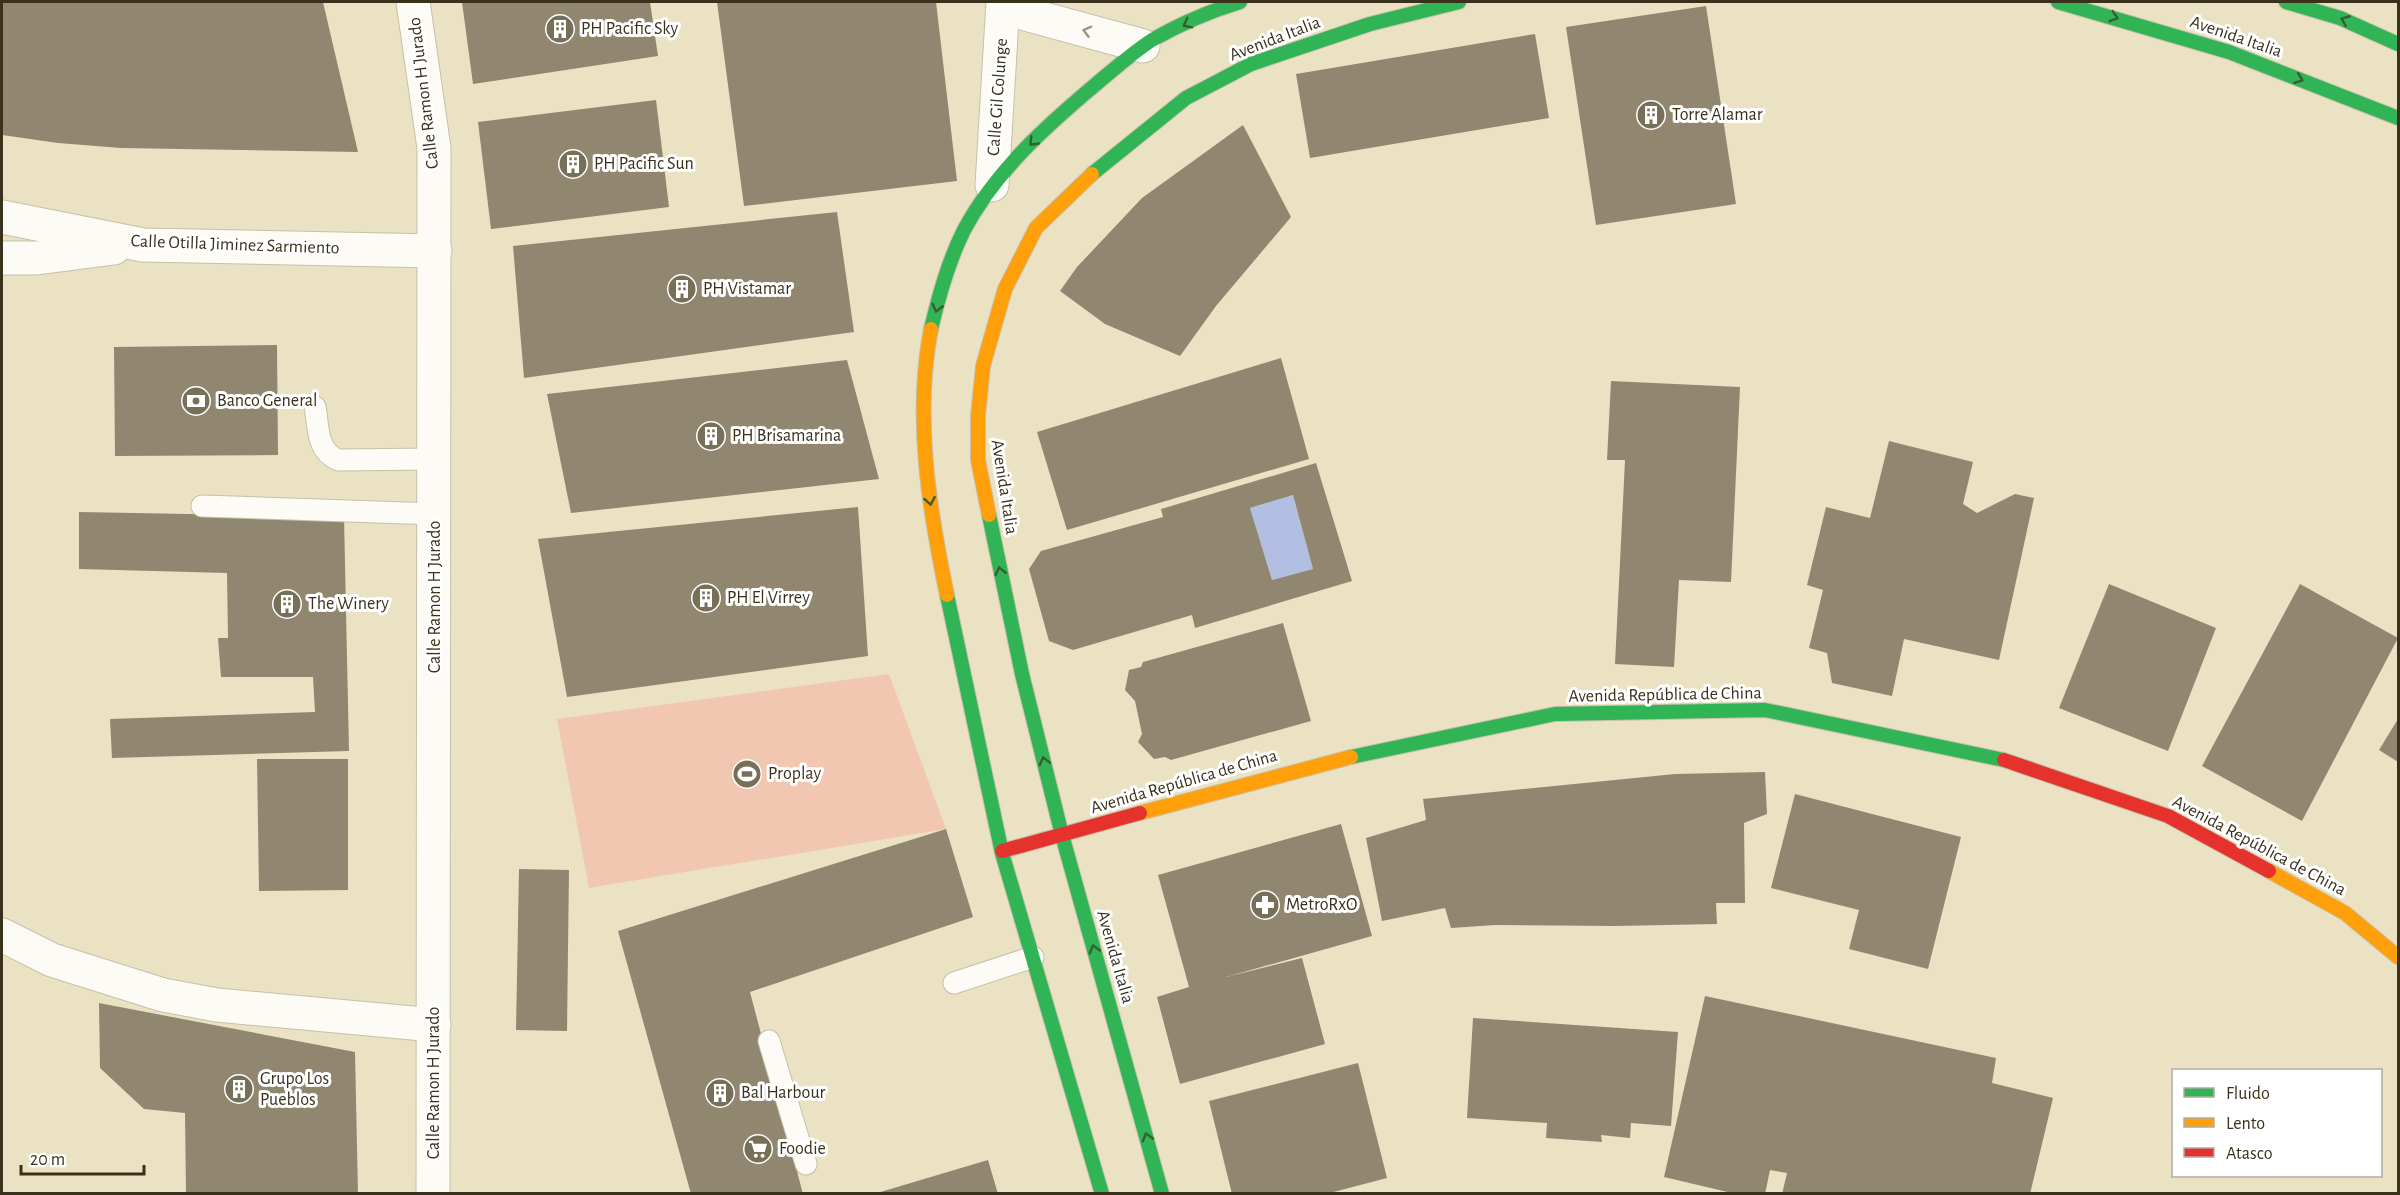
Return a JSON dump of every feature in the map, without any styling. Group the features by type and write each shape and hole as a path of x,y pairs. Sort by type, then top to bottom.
{"street":[{"name":"Calle Ramon H Jurado","path":"413,2 434,148 433,1194"},
{"path":"1102,1194 1002,851 952,618 927,485 923,414 927,349 943,281 961,238 992,185 1063,111 1143,46 1221,7 1240,2"},
{"name":"Avenida Italia","path":"1162,1194 1062,835 1022,674 978,460 978,416 982,366 1005,289 1036,228 1098,168 1186,98 1251,64 1370,24 1459,2"},
{"name":"Avenida Italia","path":"2058,2 2229,52 2398,118"},
{"path":"2286,2 2340,18 2398,44"},
{"name":"Calle Gil Colunge","path":"992,185 1003,5 1143,46"},
{"name":"Calle Otilla Jiminez Sarmiento","path":"2,217 143,245 435,251"},
{"path":"2,258 37,258 143,245"},
{"name":"Avenida República de China","path":"1002,851 1325,762 1555,714 1765,710 1994,756 2168,816 2345,913 2398,957"},
{"path":"2,935 52,960 162,995 217,1005 434,1025"}],"lane":[{"path":"315,406 322,447 329,456 338,460 434,459"},
{"path":"202,506 435,514"},
{"path":"954,983 1033,957"},
{"path":"769,1041 806,1164"}],"shaded area":[{"name":"Proplay","path":"889,674 946,829 589,888 557,719"}],"water":[{"path":"1293,495 1313,569 1272,580 1250,508"}],"building":[{"path":"2,2 323,2 358,152 121,148 58,143 2,135"},
{"name":"PH Pacific Sky","path":"462,2 650,2 658,56 473,84"},
{"path":"717,2 936,2 957,181 744,206"},
{"name":"Torre Alamar","path":"1706,6 1736,204 1596,225 1566,27"},
{"path":"1535,34 1549,118 1310,158 1296,74"},
{"name":"PH Pacific Sun","path":"656,100 669,207 491,229 478,122"},
{"path":"1243,125 1291,217 1216,306 1180,356 1105,324 1060,291 1077,267 1142,198"},
{"name":"PH Vistamar","path":"837,212 854,332 524,378 513,246"},
{"name":"Banco General","path":"277,345 278,455 115,456 114,347"},
{"path":"1281,358 1309,459 1067,530 1037,432"},
{"name":"PH Brisamarina","path":"847,360 879,479 571,513 547,394"},
{"path":"1611,381 1740,387 1731,582 1679,580 1674,667 1615,664 1625,460 1607,460"},
{"path":"1889,441 1973,462 1963,504 1977,513 2015,494 2034,498 1999,660 1904,639 1892,696 1832,683 1827,653 1809,648 1823,590 1807,585 1826,507 1870,518"},
{"path":"1316,463 1352,581 1195,628 1192,615 1073,650 1049,641 1029,569 1041,551 1163,517 1161,509","holes":["1293,495 1313,569 1272,580 1250,508"]},
{"name":"PH El Virrey","path":"858,507 868,656 567,697 538,539"},
{"path":"79,512 344,517 349,751 112,758 110,719 315,712 313,677 221,677 218,638 228,638 227,573 79,569"},
{"path":"2109,584 2216,628 2168,751 2059,708"},
{"path":"2300,584 2398,638 2302,821 2202,766"},
{"path":"1283,623 1311,721 1171,760 1165,757 1154,759 1138,742 1142,734 1135,701 1125,690 1129,670 1141,667 1143,662"},
{"path":"2398,719 2398,762 2379,750"},
{"path":"257,759 348,759 348,890 259,891"},
{"path":"1765,772 1767,814 1744,823 1745,903 1716,903 1717,924 1495,925 1451,928 1445,908 1382,921 1366,838 1426,820 1423,799 1675,774"},
{"path":"1795,794 1961,837 1928,969 1849,949 1859,910 1771,888"},
{"name":"MetroRxO","path":"1341,824 1372,936 1226,977 1302,958 1325,1044 1180,1084 1157,997 1189,987 1158,875"},
{"name":"Bal Harbour","path":"946,829 973,917 750,992 803,1194 691,1194 618,931"},
{"path":"519,869 569,870 567,1031 516,1030"},
{"path":"1705,996 1996,1058 1992,1083 2053,1098 2030,1194 1782,1194 1787,1173 1770,1170 1765,1194 1736,1194 1664,1177"},
{"name":"Grupo Los Pueblos","path":"99,1003 355,1052 358,1194 186,1194 185,1113 144,1109 100,1068"},
{"path":"1473,1018 1678,1032 1671,1126 1631,1123 1630,1138 1601,1135 1602,1142 1546,1138 1547,1123 1467,1118"},
{"path":"1358,1063 1387,1178 1326,1194 1232,1194 1209,1101"},
{"path":"988,1160 998,1194 877,1194 877,1193"}],"traffic: fast":[{"path":"931,329 944,279 964,230 976,209 1022,152 1076,101 1152,40 1184,23 1240,2"},
{"path":"1092,174 1186,98 1251,64 1370,24 1459,2"},
{"path":"2058,2 2229,52 2398,118"},
{"path":"2286,2 2340,18 2398,44"},
{"path":"989,515 1022,674 1062,835 1162,1194"},
{"path":"947,595 1002,853 1102,1194"},
{"path":"1351,757 1555,714 1765,710 2004,760"}],"traffic: slow":[{"path":"989,515 978,460 978,416 983,366 1005,289 1036,228 1092,174"},
{"path":"931,329 926,362 924,429 930,496 947,595"},
{"path":"1140,813 1351,757"},
{"path":"2269,871 2345,913 2398,957"}],"traffic: jam":[{"path":"2004,760 2168,816 2269,871"},
{"path":"1002,851 1140,813"}],"place":[{"name":"PH Pacific Sky","path":"560,29"},
{"name":"Torre Alamar","path":"1651,115"},
{"name":"PH Pacific Sun","path":"573,164"},
{"name":"PH Vistamar","path":"682,289"},
{"name":"Banco General","path":"196,401"},
{"name":"PH Brisamarina","path":"711,436"},
{"name":"PH El Virrey","path":"706,598"},
{"name":"The Winery","path":"287,604"},
{"name":"Proplay","path":"747,774"},
{"name":"MetroRxO","path":"1265,905"},
{"name":"Grupo Los Pueblos","path":"239,1089"},
{"name":"Bal Harbour","path":"720,1093"},
{"name":"Foodie","path":"758,1149"}]}
